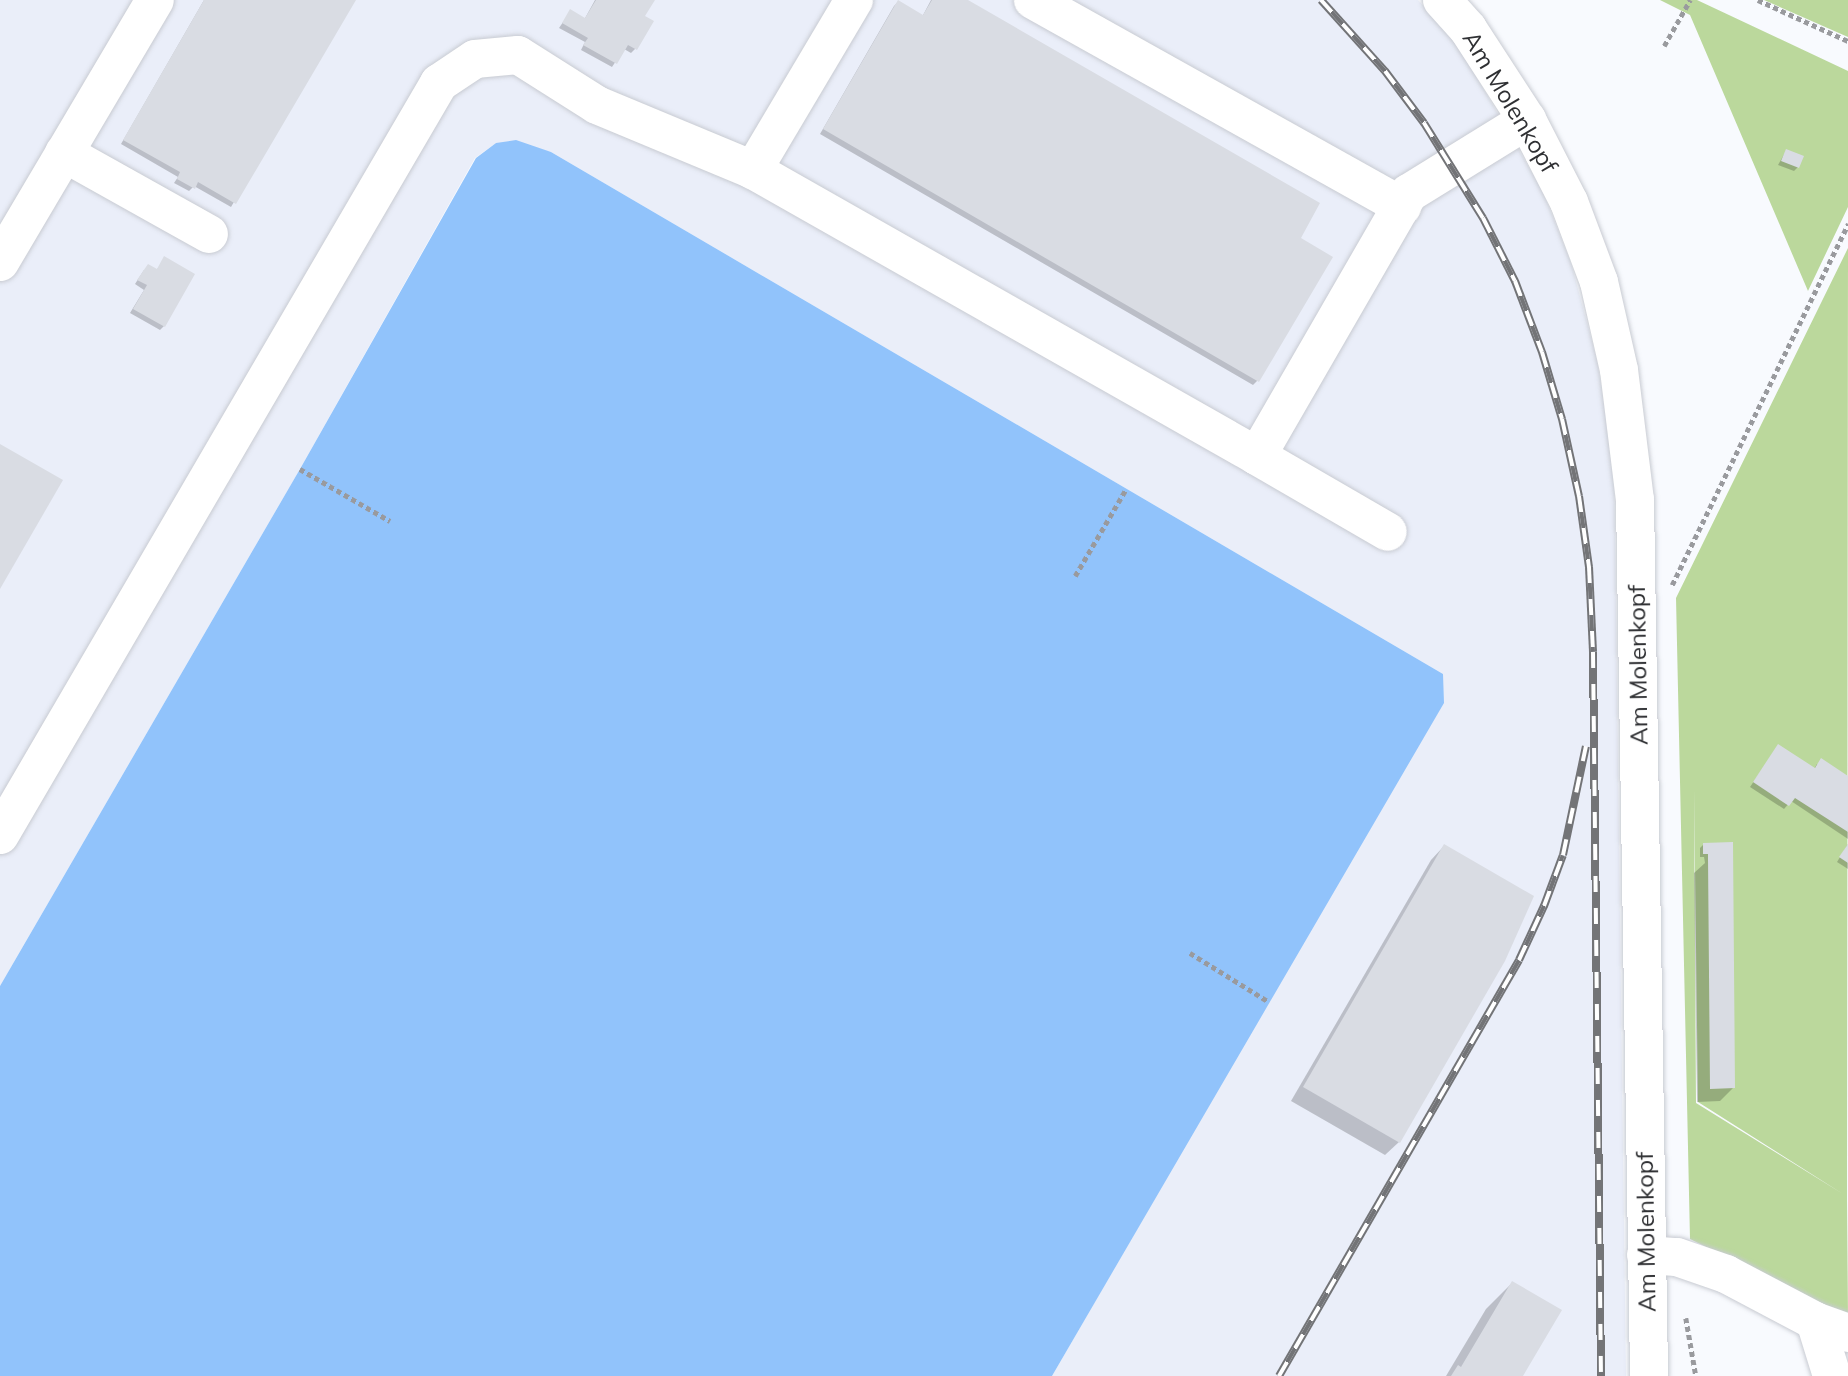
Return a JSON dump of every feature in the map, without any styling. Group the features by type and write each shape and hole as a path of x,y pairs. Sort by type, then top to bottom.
{"street":[{"path":"753,170 854,0"},
{"path":"1033,0 1402,206"},
{"name":"Am Molenkopf","path":"1442,0 1468,29 1527,120 1569,202 1599,282 1619,370 1635,500 1649,1376"},
{"path":"0,261 64,153 141,5"},
{"path":"0,835 439,83 475,59 518,55 597,105 753,170 1388,532"},
{"path":"1257,456 1409,192 1527,120"},
{"path":"64,153 209,234"},
{"path":"1646,1255 1676,1258 1726,1274 1831,1327 1832,1376"}],"path":[{"path":"1664,46 1690,0"},
{"path":"1758,0 1848,41"},
{"path":"1670,589 1848,224"},
{"path":"300,469 390,521"},
{"path":"1075,576 1126,489"},
{"path":"1190,954 1269,1002"}],"shaded area":[{"path":"0,0 1418,0 1454,38 1543,192 1571,263 1597,360 1614,462 1626,1376 1052,1376 1269,1001 1443,674 551,152 496,143 475,158 300,469 0,986"}],"green space":[{"path":"1660,0 1697,0 1848,71 1848,207 1808,291 1690,15"},
{"path":"1764,0 1848,0 1848,37"},
{"path":"1848,248 1848,1317 1690,1239 1676,598","holes":["1694,789 1698,1102 1843,1194 1696,1103"]}],"water":[{"path":"516,140 551,152 1443,674 1444,703 1052,1376 0,1376 0,986 300,469 476,158 496,143"}],"building":[{"path":"204,0 356,0 236,204 198,182 195,189 177,179 180,172 123,140"},
{"path":"596,0 655,0 645,16 654,21 637,50 628,45 617,64 583,45 588,38 562,23 570,9 585,18"},
{"path":"898,0 923,15 932,0 968,0 1320,203 1301,238 1333,257 1259,382 823,129"},
{"path":"1786,149 1804,156 1799,168 1781,161"},
{"path":"164,256 195,274 165,327 133,309 147,285 137,280 148,264 157,269"},
{"path":"0,444 63,480 0,589"},
{"path":"1778,744 1815,768 1821,758 1848,776 1848,832 1795,798 1789,806 1753,782"},
{"path":"1733,842 1735,1088 1710,1089 1708,854 1703,854 1703,843"},
{"path":"1444,844 1534,896 1505,961 1400,1143 1303,1087"},
{"path":"1848,844 1848,863 1839,857"},
{"path":"1512,1281 1562,1310 1523,1376 1451,1376 1458,1365 1461,1367"}],"railway":[{"path":"1321,0 1385,71 1424,123 1483,218 1515,281 1542,352 1562,419 1579,496 1589,567 1593,652 1601,1376"},
{"path":"1279,1376 1519,960 1544,906 1563,855 1586,746"}]}
